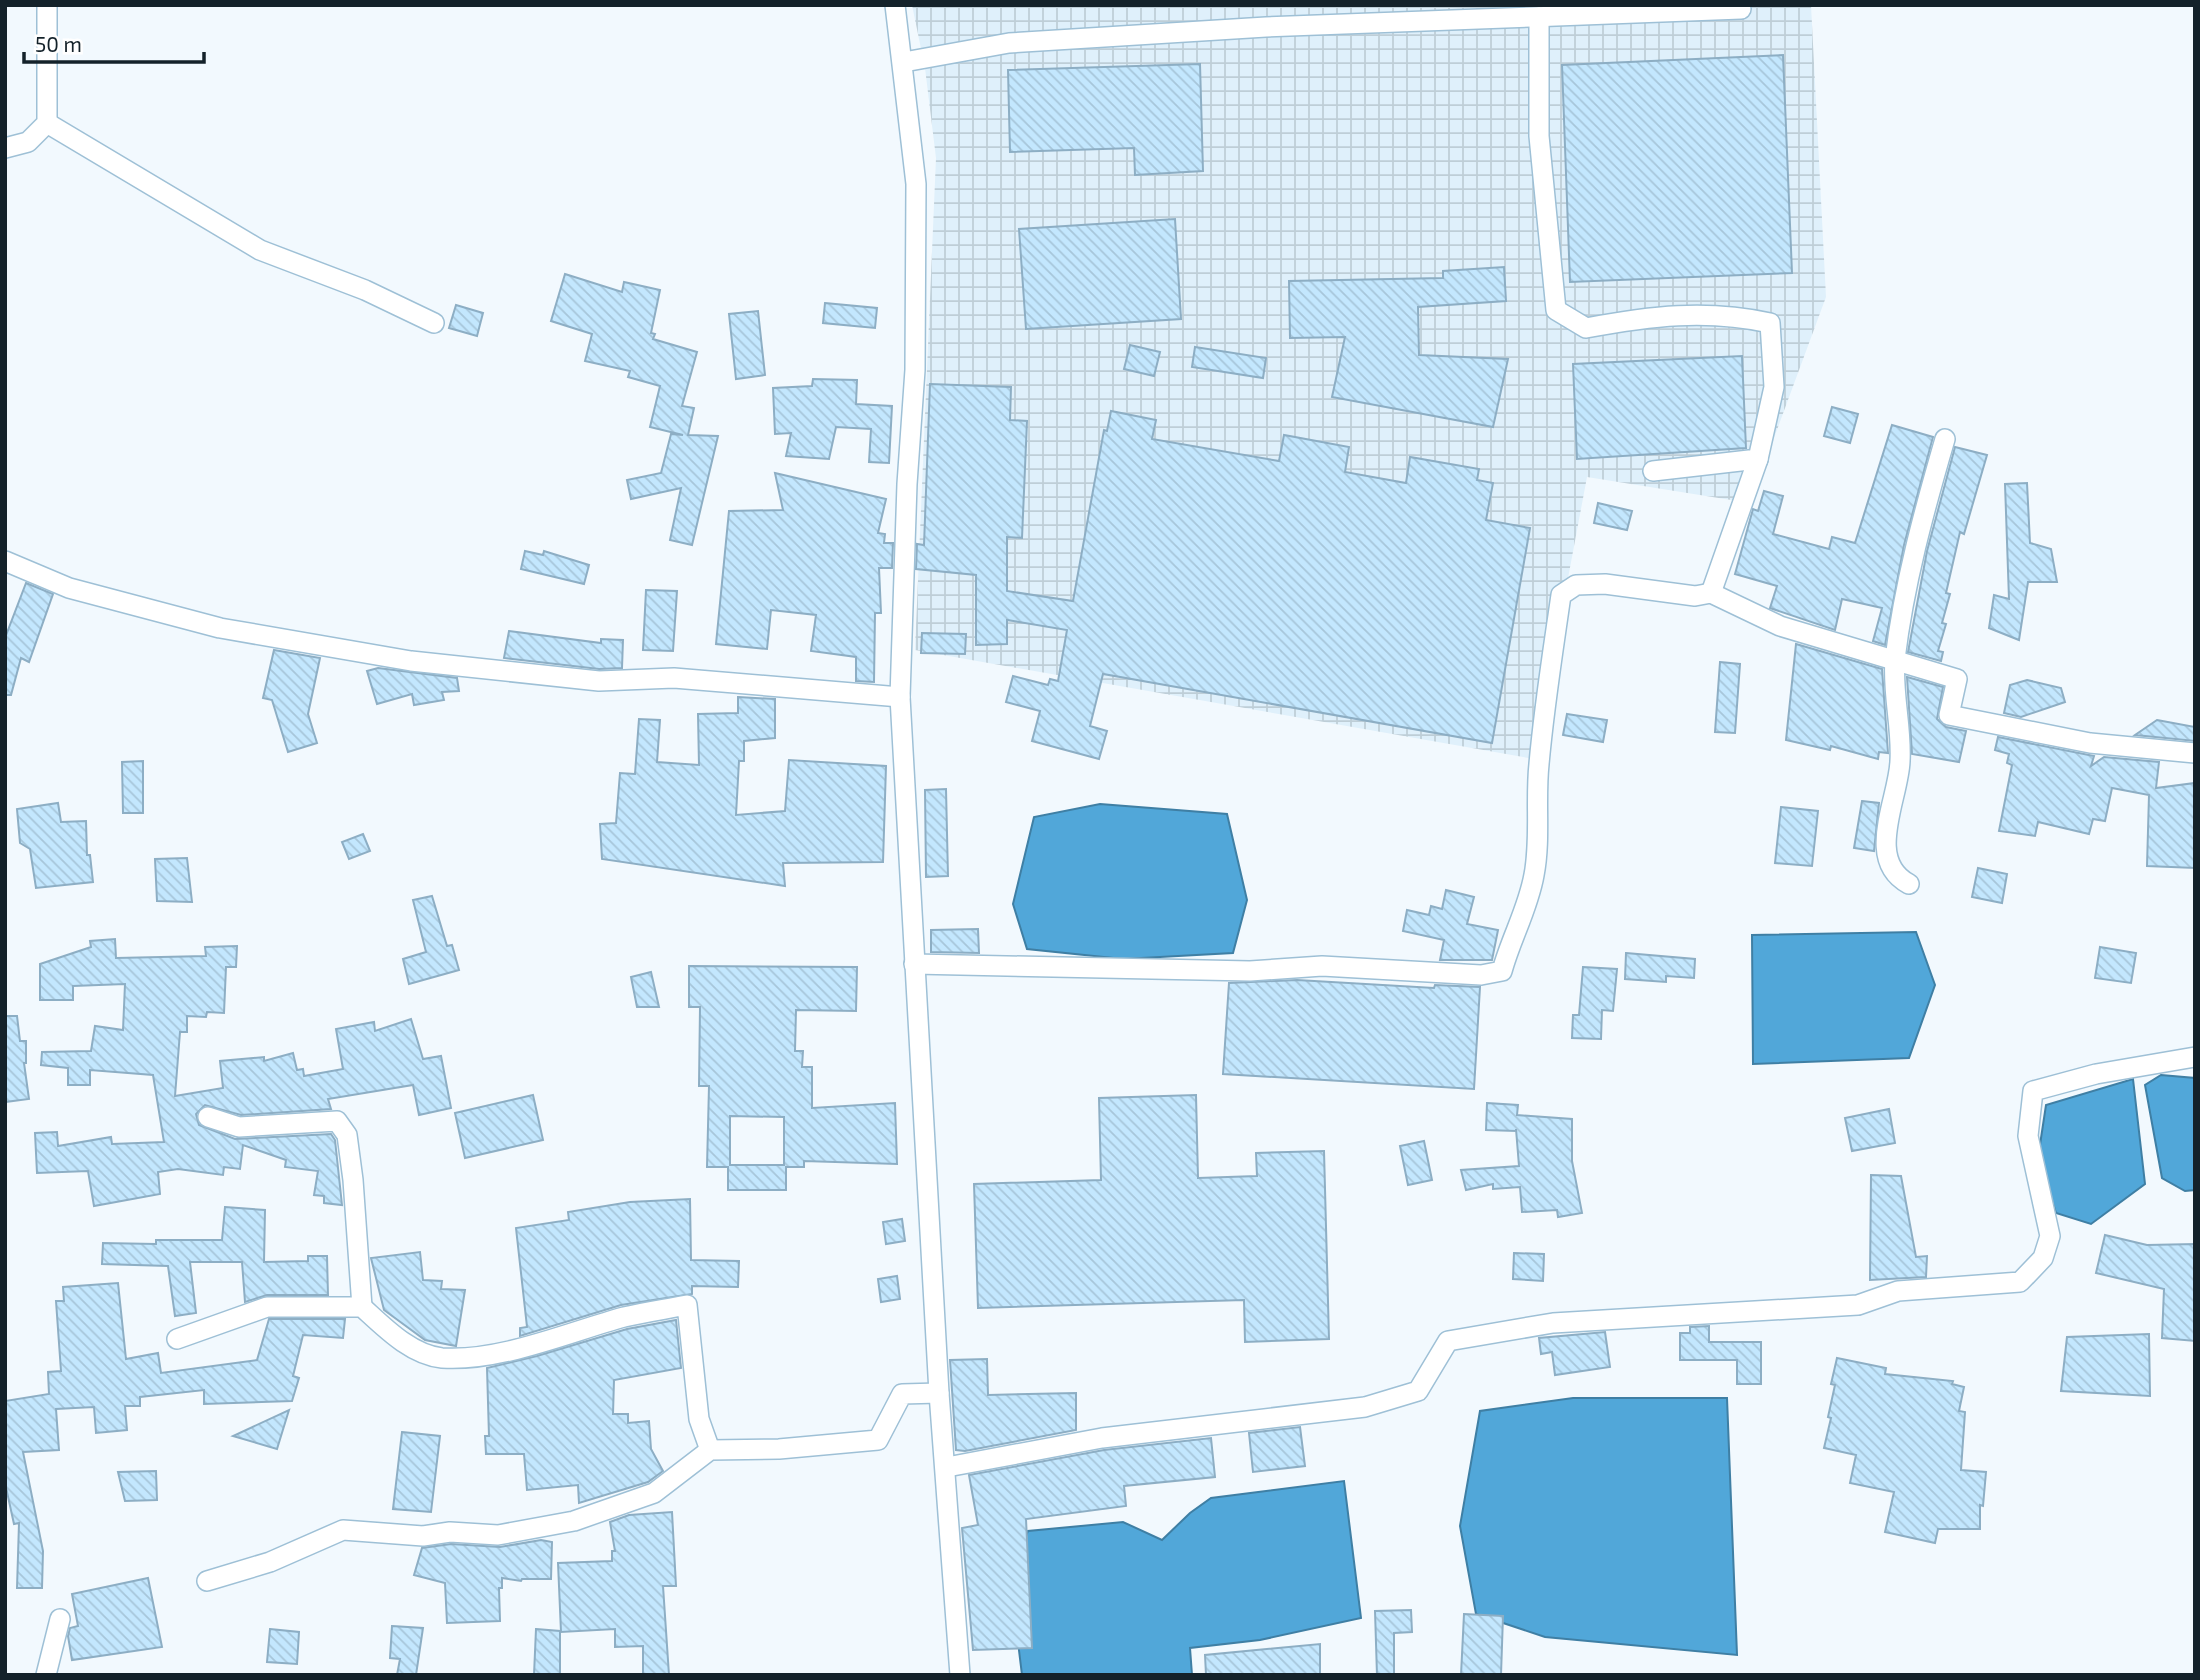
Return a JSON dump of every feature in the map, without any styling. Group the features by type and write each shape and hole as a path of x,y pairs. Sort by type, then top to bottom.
{"street":[{"path":"5,148 28,142 47,123 47,5"},
{"path":"895,5 904,62 916,184 915,344 900,697 914,964 929,1169 939,1392 947,1467 960,1675"},
{"path":"904,62 1009,43 1266,27 1741,9"},
{"path":"1539,17 1539,136 1556,310 1586,328 1651,315 1740,317 1770,323 1774,387 1758,459 1711,593"},
{"path":"47,123 260,250 365,290 434,323"},
{"path":"1909,884 1899,878 1885,855 1891,803 1900,762 1895,661 1919,527 1945,439"},
{"path":"1653,471 1758,459"},
{"path":"5,561 69,589 220,628 411,661 599,681 674,678 900,697"},
{"path":"914,964 1250,971 1322,966 1481,975 1502,971 1509,946 1528,905 1535,873 1539,766 1561,595 1576,585 1605,584 1695,596 1711,593 1780,626 1957,678 1949,715 2090,743 2195,753"},
{"path":"947,1467 1102,1438 1365,1407 1418,1391 1448,1341 1553,1322 1858,1305 1898,1291 2020,1282 2043,1258 2050,1236 2028,1136 2033,1091 2096,1074 2195,1057"},
{"path":"208,1117 239,1127 337,1121 346,1135 350,1157 362,1307"},
{"path":"177,1339 267,1307 362,1307 406,1344 441,1358 482,1355 626,1317 687,1305 699,1419 710,1450"},
{"path":"207,1581 270,1562 343,1530 423,1536 450,1532 498,1535 574,1521 654,1493 710,1450 779,1450 878,1440 902,1394 939,1392"},
{"path":"46,1675 60,1619"}],"shaded area":[{"path":"912,5 1811,5 1826,297 1750,503 1587,477 1534,759 915,650 936,158 925,68"}],"water":[{"path":"1100,804 1227,814 1247,900 1233,953 1123,959 1027,949 1013,904 1034,817"},
{"path":"1916,932 1935,985 1909,1058 1753,1064 1752,935"},
{"path":"2161,1075 2195,1078 2195,1190 2185,1191 2162,1178 2145,1085"},
{"path":"2133,1079 2145,1184 2091,1224 2056,1213 2038,1158 2046,1105"},
{"path":"1573,1398 1727,1398 1737,1655 1545,1637 1476,1614 1460,1526 1480,1411"},
{"path":"1344,1481 1361,1618 1260,1640 1190,1648 1192,1675 1022,1675 1014,1568 1028,1531 1123,1522 1162,1540 1190,1513 1211,1498"}],"building":[{"path":"1783,55 1792,273 1570,282 1562,65"},
{"path":"1200,64 1203,171 1135,175 1134,148 1010,152 1008,70"},
{"path":"1175,219 1181,319 1026,329 1019,229"},
{"path":"1504,267 1506,301 1418,307 1419,355 1508,359 1493,427 1332,397 1345,337 1290,338 1289,281 1443,278 1443,271"},
{"path":"565,274 622,292 624,282 660,290 651,333 655,334 653,339 697,352 682,406 694,408 688,435 718,436 692,545 670,540 681,488 631,499 627,480 661,473 671,434 683,435 650,427 660,386 628,377 630,371 585,361 592,334 551,321"},
{"path":"825,303 877,308 875,328 823,323"},
{"path":"456,305 483,313 477,336 449,328"},
{"path":"758,311 765,375 736,379 729,314"},
{"path":"1130,345 1160,352 1154,376 1124,369"},
{"path":"1195,347 1266,358 1263,378 1192,367"},
{"path":"1742,356 1746,448 1577,459 1573,364"},
{"path":"813,379 857,380 856,404 892,406 889,463 869,462 871,429 836,427 829,459 786,456 791,433 775,434 773,388 812,386"},
{"path":"930,384 1011,387 1010,420 1027,421 1022,538 1007,537 1007,591 1073,601 1104,430 1107,431 1111,411 1156,420 1152,439 1279,461 1284,435 1349,447 1345,472 1406,483 1410,457 1479,469 1477,480 1493,483 1486,520 1530,528 1492,743 1103,674 1090,726 1107,731 1099,759 1032,741 1040,711 1006,702 1013,676 1048,685 1050,679 1058,681 1067,630 1007,620 1007,644 976,645 976,575 916,569 917,544 924,545"},
{"path":"1832,407 1858,414 1850,443 1824,436"},
{"path":"1892,425 1933,437 1904,545 1885,645 1873,641 1882,608 1842,599 1835,630 1770,608 1777,586 1735,574 1753,509 1758,511 1764,491 1783,496 1773,534 1829,549 1832,537 1855,543"},
{"path":"1955,447 1987,455 1964,534 1960,532 1946,593 1950,594 1942,623 1946,624 1938,651 1943,652 1941,661 1908,652 1927,551"},
{"path":"775,473 886,499 878,533 885,534 884,543 893,543 892,568 879,568 881,613 875,613 874,682 856,681 856,657 811,651 816,615 771,610 767,649 716,644 729,511 783,510"},
{"path":"2027,483 2030,543 2051,549 2057,582 2028,582 2019,640 1989,628 1994,595 2009,599 2005,484"},
{"path":"1598,503 1632,511 1627,530 1594,523"},
{"path":"525,551 543,555 544,551 589,565 584,584 521,569"},
{"path":"26,583 53,594 29,662 21,658 11,695 5,695 5,638"},
{"path":"646,590 677,591 673,651 643,650"},
{"path":"509,631 601,643 601,639 623,640 622,668 599,669 504,658"},
{"path":"922,633 966,634 965,654 921,653"},
{"path":"1796,644 1882,669 1888,753 1879,752 1878,759 1831,746 1830,750 1786,740"},
{"path":"274,650 320,658 308,714 317,743 288,752 272,700 263,698"},
{"path":"1720,662 1740,664 1735,733 1715,732"},
{"path":"378,668 457,678 459,691 442,692 444,700 414,705 412,694 377,704 367,671"},
{"path":"1907,677 1943,687 1937,719 1946,727 1966,731 1959,762 1912,754"},
{"path":"2027,680 2061,688 2065,702 2021,717 2004,713 2010,685"},
{"path":"738,697 775,699 775,738 744,741 744,761 739,761 736,815 785,811 789,760 886,766 883,862 783,863 785,886 602,859 600,824 616,823 620,773 635,774 639,719 660,720 657,762 699,765 698,714 738,713"},
{"path":"1567,714 1607,720 1603,742 1563,735"},
{"path":"2157,720 2195,727 2195,741 2135,735"},
{"path":"1998,737 2094,756 2091,766 2104,757 2159,762 2156,788 2195,783 2195,868 2147,866 2149,795 2112,788 2105,821 2093,819 2089,834 2038,822 2035,836 1999,831 2012,765 2007,763 2009,754 1995,750"},
{"path":"143,761 143,813 123,813 122,762"},
{"path":"946,789 948,876 926,877 925,790"},
{"path":"1862,801 1879,803 1874,851 1854,848"},
{"path":"58,803 61,822 86,821 87,855 90,855 93,882 36,888 30,849 20,843 17,809"},
{"path":"1781,807 1818,811 1812,866 1775,863"},
{"path":"363,834 370,851 349,859 342,842"},
{"path":"187,858 192,902 157,901 155,859"},
{"path":"1978,868 2007,874 2002,903 1972,897"},
{"path":"1446,890 1474,897 1467,924 1498,930 1492,960 1440,960 1444,940 1403,931 1407,910 1429,915 1431,906 1442,909"},
{"path":"432,896 447,946 452,945 459,970 409,984 403,959 426,952 413,900"},
{"path":"978,929 979,953 931,952 931,930"},
{"path":"115,939 116,958 206,956 205,947 237,946 236,967 226,967 224,1013 207,1012 206,1017 187,1016 187,1032 180,1032 175,1096 223,1088 220,1061 264,1057 264,1061 293,1053 297,1070 303,1069 304,1076 343,1069 336,1029 374,1022 375,1031 411,1019 423,1059 441,1056 451,1108 419,1115 413,1085 328,1099 331,1109 241,1115 205,1105 196,1114 199,1125 235,1139 331,1134 335,1140 342,1205 324,1203 324,1196 314,1195 318,1171 285,1167 286,1160 243,1145 240,1169 224,1167 223,1175 178,1169 158,1172 160,1194 94,1206 88,1171 37,1173 35,1133 57,1132 58,1146 111,1137 112,1144 164,1142 153,1075 90,1070 90,1085 68,1085 68,1068 41,1065 42,1052 91,1051 95,1026 123,1030 125,984 73,986 73,1000 40,1000 40,964 91,947 90,941"},
{"path":"2100,947 2136,953 2131,983 2095,978"},
{"path":"1626,953 1695,959 1694,978 1666,976 1666,982 1625,979"},
{"path":"689,966 857,967 856,1011 796,1010 795,1051 803,1051 802,1067 812,1067 812,1108 895,1103 897,1164 804,1161 804,1167 786,1167 786,1190 728,1190 728,1167 707,1167 709,1086 699,1086 700,1007 689,1007","holes":["730,1116 784,1117 784,1165 730,1165"]},
{"path":"1583,967 1617,969 1613,1011 1602,1010 1601,1039 1572,1038 1573,1015 1579,1015"},
{"path":"651,972 659,1007 637,1007 631,977"},
{"path":"1297,980 1434,988 1435,985 1480,987 1474,1089 1223,1074 1229,983"},
{"path":"5,1016 17,1016 20,1041 26,1041 24,1063 29,1099 5,1102"},
{"path":"533,1095 543,1140 465,1158 455,1113"},
{"path":"1196,1095 1198,1178 1257,1176 1256,1153 1324,1151 1329,1339 1245,1342 1244,1300 978,1308 974,1184 1101,1180 1099,1098"},
{"path":"1487,1103 1518,1105 1517,1115 1572,1119 1572,1161 1582,1213 1558,1217 1557,1210 1522,1212 1520,1187 1493,1189 1493,1184 1466,1190 1461,1170 1519,1166 1516,1129 1486,1130"},
{"path":"1889,1109 1895,1143 1852,1151 1845,1118"},
{"path":"1424,1141 1432,1180 1408,1185 1400,1146"},
{"path":"1871,1175 1901,1176 1916,1257 1927,1256 1926,1277 1870,1280"},
{"path":"690,1199 691,1260 739,1261 738,1287 692,1286 692,1294 621,1305 520,1336 520,1328 527,1327 516,1228 569,1220 568,1212 630,1202"},
{"path":"225,1207 265,1210 264,1262 308,1261 308,1256 327,1256 328,1295 267,1295 245,1302 242,1262 190,1262 196,1313 175,1316 168,1266 102,1264 103,1243 156,1244 156,1240 222,1240"},
{"path":"902,1219 905,1241 886,1244 883,1222"},
{"path":"2105,1235 2147,1245 2195,1244 2195,1341 2162,1338 2164,1289 2096,1273"},
{"path":"420,1252 423,1280 442,1281 441,1289 465,1290 456,1346 425,1340 384,1310 371,1258"},
{"path":"1514,1253 1544,1254 1543,1281 1513,1279"},
{"path":"897,1276 900,1299 881,1302 878,1279"},
{"path":"118,1283 126,1359 158,1353 161,1373 257,1360 269,1319 345,1319 343,1338 303,1335 293,1376 299,1378 292,1401 204,1404 204,1390 140,1397 140,1406 125,1406 127,1430 96,1433 94,1407 56,1409 59,1450 23,1452 43,1551 42,1588 17,1588 19,1523 14,1524 5,1483 5,1401 49,1394 48,1372 61,1371 56,1301 64,1301 63,1287"},
{"path":"676,1320 681,1368 614,1380 613,1414 628,1414 628,1423 649,1421 651,1449 663,1471 648,1482 579,1503 578,1485 527,1490 524,1454 486,1454 485,1436 489,1436 487,1368 627,1329"},
{"path":"1709,1326 1709,1342 1761,1342 1761,1384 1737,1384 1737,1360 1680,1360 1680,1333 1690,1333 1690,1327"},
{"path":"1605,1332 1610,1367 1555,1375 1552,1352 1541,1354 1539,1338"},
{"path":"2149,1334 2150,1396 2061,1391 2067,1337"},
{"path":"1837,1358 1886,1368 1885,1374 1953,1381 1952,1384 1964,1387 1959,1411 1965,1412 1961,1470 1986,1472 1983,1506 1980,1505 1980,1529 1938,1529 1935,1543 1885,1532 1894,1492 1850,1483 1856,1455 1824,1448 1831,1418 1828,1417 1835,1385 1831,1384"},
{"path":"987,1359 988,1395 1076,1393 1076,1430 965,1451 956,1450 950,1360"},
{"path":"289,1410 277,1449 233,1436"},
{"path":"1300,1427 1305,1466 1253,1472 1249,1433"},
{"path":"402,1432 440,1436 431,1512 393,1509"},
{"path":"1211,1438 1215,1477 1124,1486 1126,1506 1026,1519 1032,1648 973,1650 962,1528 978,1525 969,1475 1104,1450"},
{"path":"156,1471 157,1500 125,1501 118,1472"},
{"path":"672,1512 676,1586 663,1586 669,1675 643,1675 643,1646 615,1647 615,1629 561,1632 558,1563 612,1561 612,1551 615,1551 610,1522 629,1515"},
{"path":"541,1540 552,1542 551,1579 521,1581 502,1578 502,1588 499,1588 500,1621 447,1623 445,1583 414,1575 422,1548 451,1544 500,1547"},
{"path":"148,1578 162,1647 72,1660 68,1636 70,1628 78,1626 72,1594"},
{"path":"1411,1610 1412,1632 1394,1633 1394,1675 1377,1675 1375,1611"},
{"path":"1464,1614 1503,1616 1501,1675 1461,1675"},
{"path":"392,1626 423,1628 416,1675 397,1675 400,1659 390,1658"},
{"path":"270,1629 299,1632 297,1664 267,1662"},
{"path":"536,1629 560,1631 560,1675 534,1675"},
{"path":"1320,1644 1320,1675 1206,1675 1205,1655"}]}
